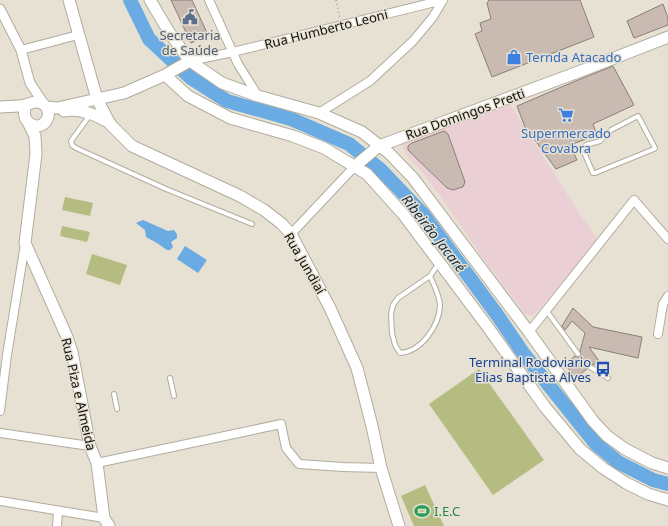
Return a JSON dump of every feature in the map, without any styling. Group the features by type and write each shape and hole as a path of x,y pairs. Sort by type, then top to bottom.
{"main road":[{"name":"Rua Jundiaí","path":"69,0 97,99 110,124 132,146 240,196 264,210 282,224 290,234 330,308 357,368 381,468 399,526"},
{"path":"150,0 187,63 222,83 258,96 319,113 362,132 378,147 389,153 413,178 529,332 589,416 607,436 625,449 652,464 668,468"},
{"name":"Rua Domingos Pretti","path":"357,164 378,147 668,37"},
{"path":"0,107 31,124 38,126 46,113 57,108 124,93 167,74 187,63"},
{"path":"167,74 188,96 230,118 292,136 324,148 357,164 403,214 487,326 545,407 580,449 603,468 626,483 648,494 668,500"},
{"path":"110,124 110,107 113,102 124,93"},
{"path":"0,107 36,102 46,113"},
{"path":"28,104 25,111 26,120 35,136 36,154"},
{"path":"46,113 75,110 92,114 110,124"},
{"path":"25,243 36,154 46,113"},
{"name":"Rua Piza e Almeida","path":"25,243 67,337 72,352 90,446 97,463 107,522"}],"street":[{"path":"209,0 238,64 258,96"},
{"path":"319,113 370,81 413,41 433,17 443,0"},
{"name":"Rua Humberto Leoni","path":"187,63 443,0"},
{"path":"0,10 21,50 30,83 46,113"},
{"path":"21,50 78,34"},
{"path":"28,104 30,83"},
{"name":"Rua Domingos Pretti","path":"290,234 357,164"},
{"path":"529,332 634,200 668,239"},
{"path":"0,411 7,355 25,243"},
{"path":"658,334 663,304 668,296"},
{"path":"0,362 7,355"},
{"path":"97,463 281,424 286,448 299,464 381,468"},
{"path":"0,433 90,446"},
{"path":"0,501 107,522"},
{"path":"57,526 58,512"}],"lane":[{"path":"92,114 71,140 72,145 76,148 166,189 252,224"},
{"path":"638,116 655,148 652,151 611,167 593,173 583,147 600,141 611,130 638,116"},
{"path":"430,276 439,299 440,306 437,319 425,340 408,353 400,354 395,345 392,333 391,314 393,305 398,298 430,276 439,263"},
{"path":"546,310 578,354"},
{"path":"590,367 608,378"},
{"path":"170,378 174,396"},
{"path":"114,394 116,409"}],"path":[{"path":"336,0 342,25"},
{"path":"545,390 554,383"}],"shaded area":[{"path":"510,104 597,239 539,310 532,316 525,314 483,258 423,173 405,154 402,143"}],"green space":[{"path":"65,197 93,203 90,216 62,210"},
{"path":"62,226 90,232 87,242 60,236"},
{"path":"92,254 127,265 120,285 86,274"},
{"path":"479,369 544,460 493,495 429,404"},
{"name":"I.E.C","path":"425,485 444,526 414,526 401,496"}],"water":[{"path":"143,220 168,231 174,230 177,234 177,238 171,242 173,247 170,250 167,250 146,237 145,230 136,223"},
{"path":"185,246 207,260 198,273 177,259"}],"building":[{"name":"Secretaria de Saúde","path":"171,0 192,0 208,35 191,43"},
{"name":"Ternda Atacado","path":"489,0 580,0 594,37 492,77 475,34 482,31 480,23 491,19 487,3"},
{"path":"663,4 668,18 668,25 634,38 627,21"},
{"name":"Supermercado Covabra","path":"613,66 634,105 593,124 597,135 570,145 577,160 556,169 532,136 528,135 517,106"},
{"path":"444,131 448,134 465,182 463,187 453,190 447,188 408,150 408,146 412,143"},
{"path":"573,308 593,327 642,337 638,358 589,347 599,361 593,365 588,364 587,369 575,378 565,364 575,356 581,356 580,351 585,333 572,321 565,330 562,326"}],"waterway":[{"name":"Ribeirão Jacaré","path":"130,0 149,39 191,78 227,101 291,119 349,144 381,170 422,213 498,316 523,353 596,444 618,462 653,480 668,484"}],"place":[{"name":"Secretaria de Saúde","path":"190,17"},
{"name":"Ternda Atacado","path":"514,57"},
{"name":"Supermercado Covabra","path":"566,115"},
{"name":"Terminal Rodoviario Elias Baptista Alves","path":"603,369"},
{"name":"I.E.C","path":"422,511"}]}
